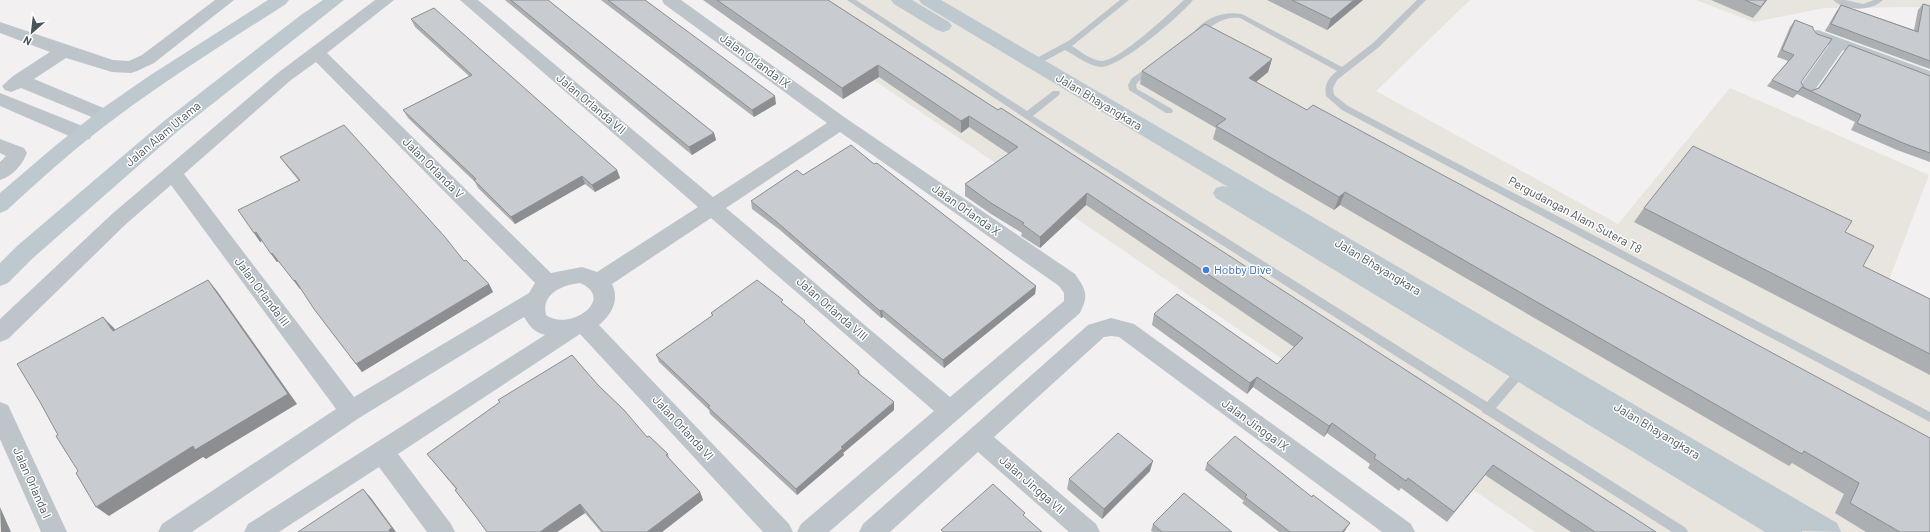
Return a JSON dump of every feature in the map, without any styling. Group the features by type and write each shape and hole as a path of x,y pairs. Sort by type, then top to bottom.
{"main road":[{"path":"0,205 106,116 163,76 280,0"},
{"name":"Jalan Alam Utama","path":"0,277 25,252 171,126 307,18 335,0"},
{"name":"Jalan Bhayangkara","path":"928,0 1828,532"},
{"name":"Jalan Bhayangkara","path":"903,1 1789,532"}],"street":[{"path":"0,333 119,219 285,76 386,0"},
{"name":"Jalan Orlanda VII","path":"468,0 713,207"},
{"name":"Jalan Orlanda IX","path":"670,0 840,123"},
{"path":"0,27 64,51 112,66 131,67 148,59 217,2"},
{"path":"1818,35 1930,77"},
{"path":"1806,90 1839,43"},
{"path":"0,93 64,51"},
{"name":"Jalan Orlanda V","path":"316,52 542,292"},
{"path":"19,80 106,116"},
{"path":"0,99 83,134"},
{"path":"599,282 840,123"},
{"name":"Jalan Orlanda X","path":"840,123 1067,280 1076,294 1076,300 1072,307 951,412"},
{"path":"0,146 17,153 14,160 0,173"},
{"name":"Jalan Orlanda III","path":"173,173 351,411"},
{"name":"Jalan Orlanda VIII","path":"713,207 951,412"},
{"path":"171,532 351,411 542,292 560,278 582,275 599,282 604,290 606,299 602,308 595,317 381,451 257,532"},
{"path":"542,292 533,308 539,323 554,329 578,327"},
{"name":"Jalan Jingga IX","path":"978,438 1096,331 1105,326 1115,326 1126,330 1402,532"},
{"name":"Jalan Orlanda VI","path":"578,327 780,532"},
{"name":"Jalan Orlanda I","path":"0,412 54,532"},
{"path":"810,532 951,412"},
{"path":"872,532 978,438"},
{"name":"Jalan Jingga VII","path":"978,438 1087,532"},
{"path":"381,451 442,532"}],"lane":[{"path":"851,0 1076,148 1487,410 1682,532"},
{"path":"1034,63 1065,46 1125,0"},
{"path":"1065,46 1101,65 1112,63 1151,34 1189,0"},
{"name":"Pergudangan Alam Sutera T8","path":"1422,0 1376,45 1334,78 1329,88 1330,96 1345,108 1930,417"},
{"path":"1837,0 1864,7 1871,6 1878,0"},
{"path":"1192,36 1218,17 1231,14 1242,16 1343,71"},
{"path":"1161,61 1136,80 1132,85 1133,90 1169,111"},
{"path":"1028,115 1056,93"},
{"path":"1487,410 1521,371"}],"shaded area":[{"path":"757,0 1470,0 1376,91 1618,224 1730,88 1929,175 1887,285 1930,305 1930,532 1535,532"},
{"path":"1696,0 1930,0 1930,7 1824,8 1754,22"}],"building":[{"path":"511,0 548,0 714,133 689,147"},
{"path":"608,0 645,0 775,96 752,110"},
{"path":"717,0 828,0 998,110 1001,108 1656,532 1595,532 1493,465 1454,512 1408,478 1406,481 1374,458 1376,455 1332,423 1329,426 1257,377 1250,383 1154,314 1177,294 1277,364 1303,338 1087,193 1040,237 1022,224 1024,223 991,203 965,184 1018,147 969,116 961,121 878,65 842,88"},
{"path":"1292,0 1354,0 1331,19"},
{"path":"1745,0 1766,0 1761,7"},
{"path":"1923,4 1930,6 1930,61 1831,24 1841,5 1918,32"},
{"path":"434,8 617,170 592,185 582,176 511,217 474,180 476,179 403,110 472,75 411,19"},
{"path":"1795,20 1813,27 1817,34 1832,39 1801,82 1804,88 1802,87 1798,92 1772,80 1794,55 1782,50"},
{"path":"1205,24 1272,59 1249,78 1307,110 1313,105 1930,438 1930,532 1900,532 1850,503 1859,483 1804,451 1802,454 1345,192 1339,197 1216,126 1226,119 1142,71"},
{"path":"1849,45 1930,76 1930,153 1857,123 1861,115 1811,91 1819,88"},
{"path":"344,125 445,237 464,261 466,260 489,284 356,364 314,309 295,280 294,281 272,253 271,254 256,232 254,233 238,210 300,180 280,157"},
{"path":"851,145 874,164 877,163 1036,286 943,360 882,310 880,311 751,201 797,170 803,175"},
{"path":"1693,146 1852,221 1845,232 1874,246 1863,266 1930,299 1930,354 1644,208"},
{"path":"208,280 288,394 195,450 193,446 96,507 76,473 78,471 56,436 58,435 40,402 17,364 103,317 113,331"},
{"path":"757,280 783,300 781,302 805,321 804,322 859,371 858,373 894,402 841,447 843,448 796,489 708,407 710,406 656,355 713,315 711,313"},
{"path":"572,355 598,385 624,410 647,437 649,436 668,454 666,455 700,492 647,532 603,532 580,504 540,532 487,532 455,490 457,489 427,454 500,402 498,400"},
{"path":"1118,433 1153,461 1104,509 1069,479"},
{"path":"1235,436 1312,497 1313,495 1350,523 1342,532 1290,532 1245,497 1247,495 1207,463"},
{"path":"993,484 1025,513 1023,515 1042,532 944,532 941,530"},
{"path":"363,489 392,528 389,530 390,532 298,532"},
{"path":"1184,493 1232,532 1162,532 1153,524"}],"place":[{"name":"Hobby Dive","path":"1206,270"}]}
